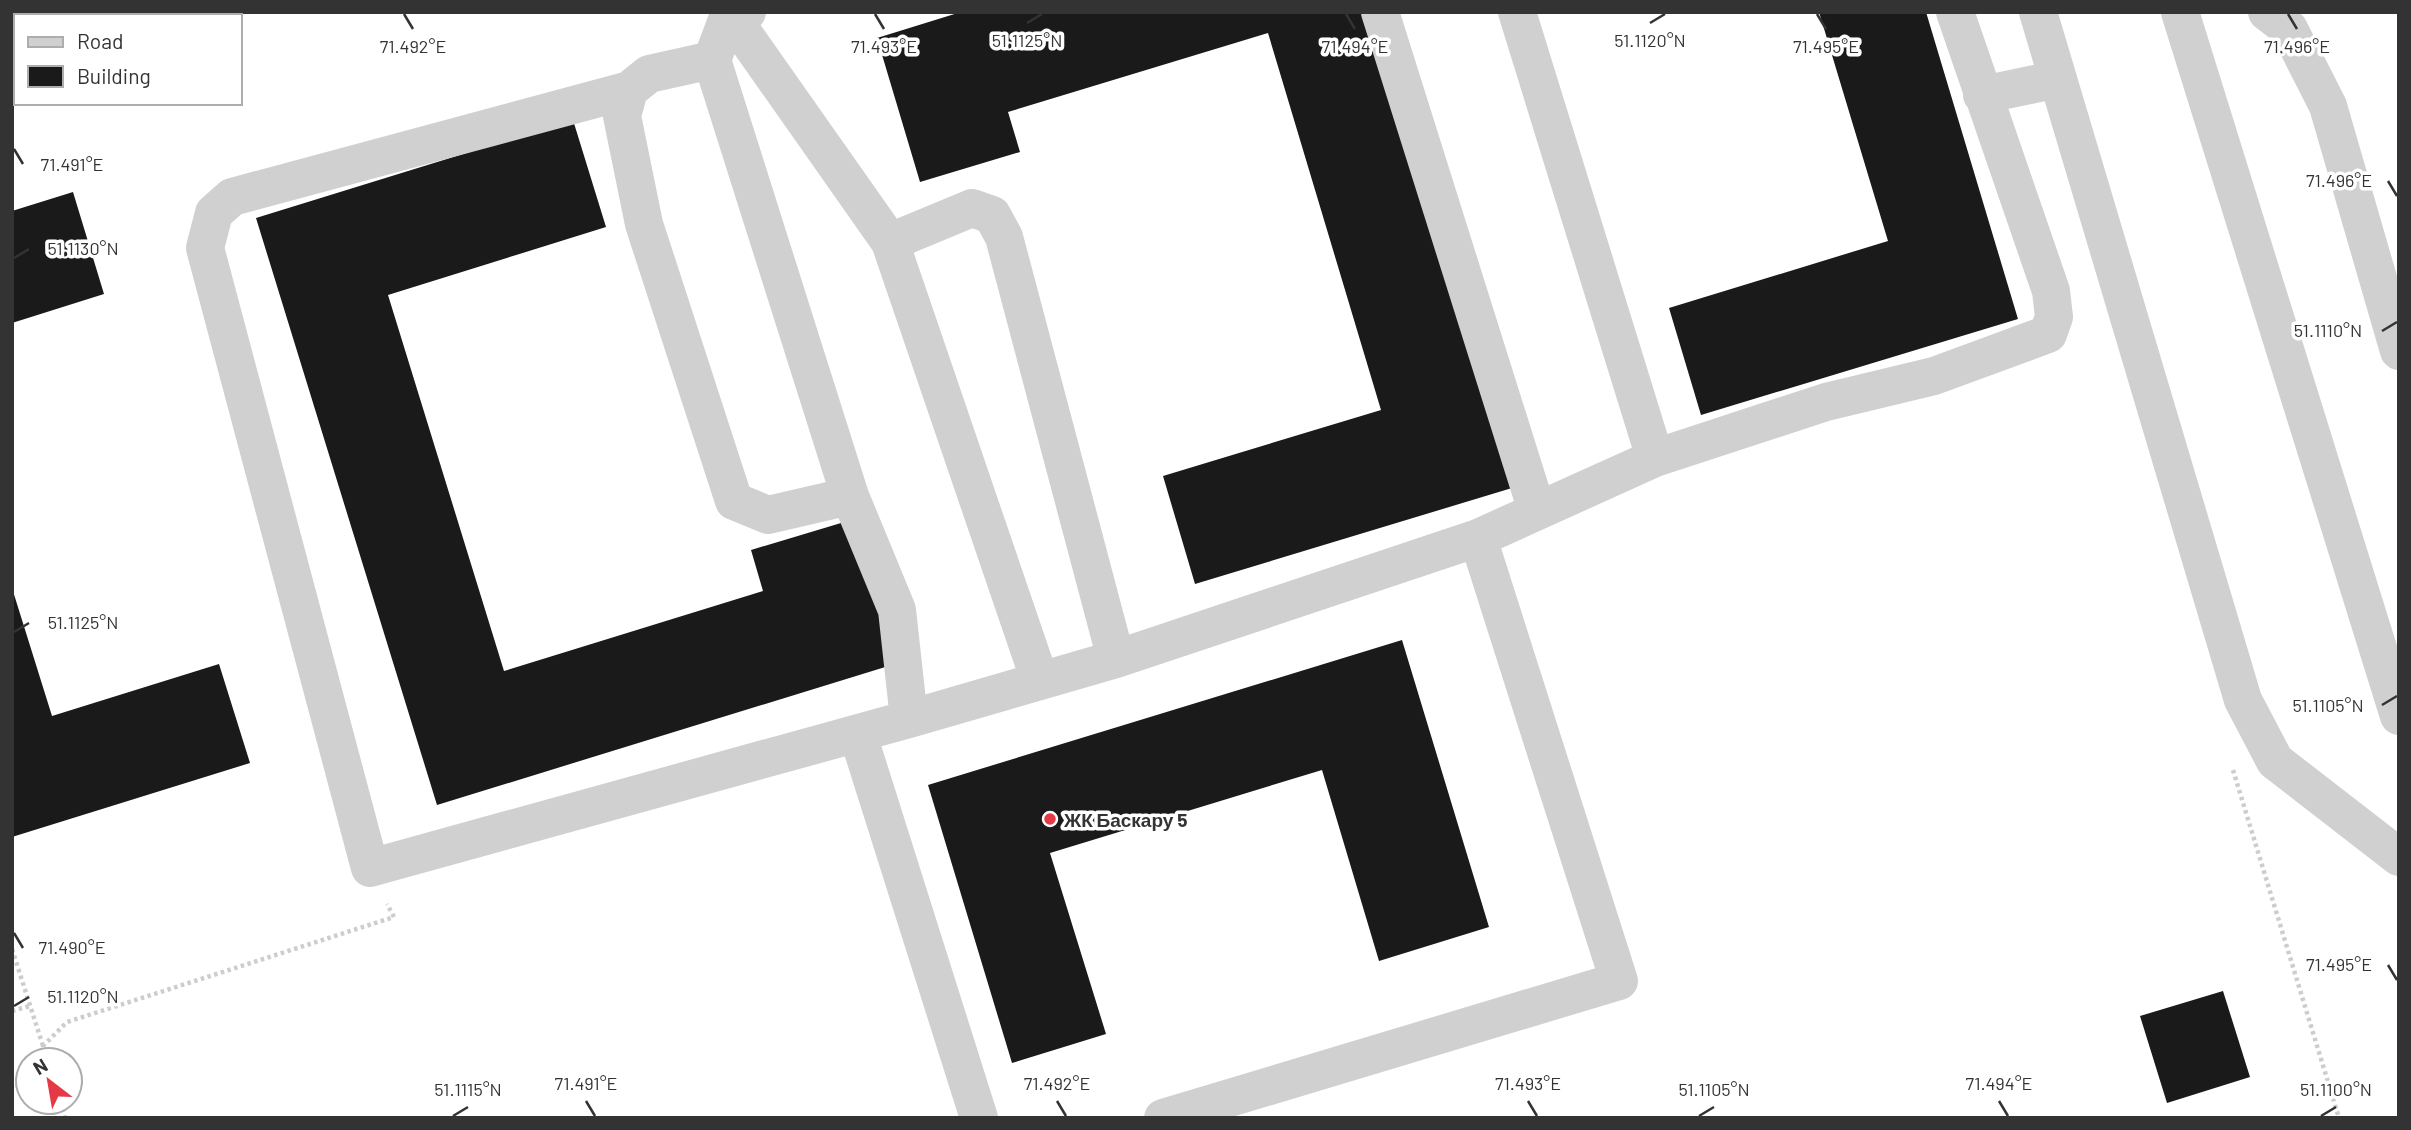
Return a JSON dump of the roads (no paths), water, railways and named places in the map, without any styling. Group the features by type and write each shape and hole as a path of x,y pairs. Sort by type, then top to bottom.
{"street":[{"path":"1380,12 1537,511"},
{"path":"1517,12 1655,458"},
{"path":"712,60 649,74 629,90 232,197 214,213 205,248 370,868 858,735 1116,659 1478,538 1655,458 1826,402 1934,376 2048,334 2054,317 2050,291 1955,12"},
{"path":"2038,12 2243,700 2275,761 2399,857"},
{"path":"2180,12 2399,716"},
{"path":"2267,12 2289,29 2328,106 2399,351"},
{"path":"909,719 897,610 850,496 712,60 736,13 890,242 1040,681"},
{"path":"1982,96 2058,79"},
{"path":"629,90 622,116 643,224 734,501 768,515 850,496"},
{"path":"890,242 972,208 992,215 1004,237 1116,659"},
{"path":"1163,1118 1619,981 1478,538"},
{"path":"858,735 979,1118"}],"place":[{"name":"ЖК Баскару 5","path":"1050,819"}]}
